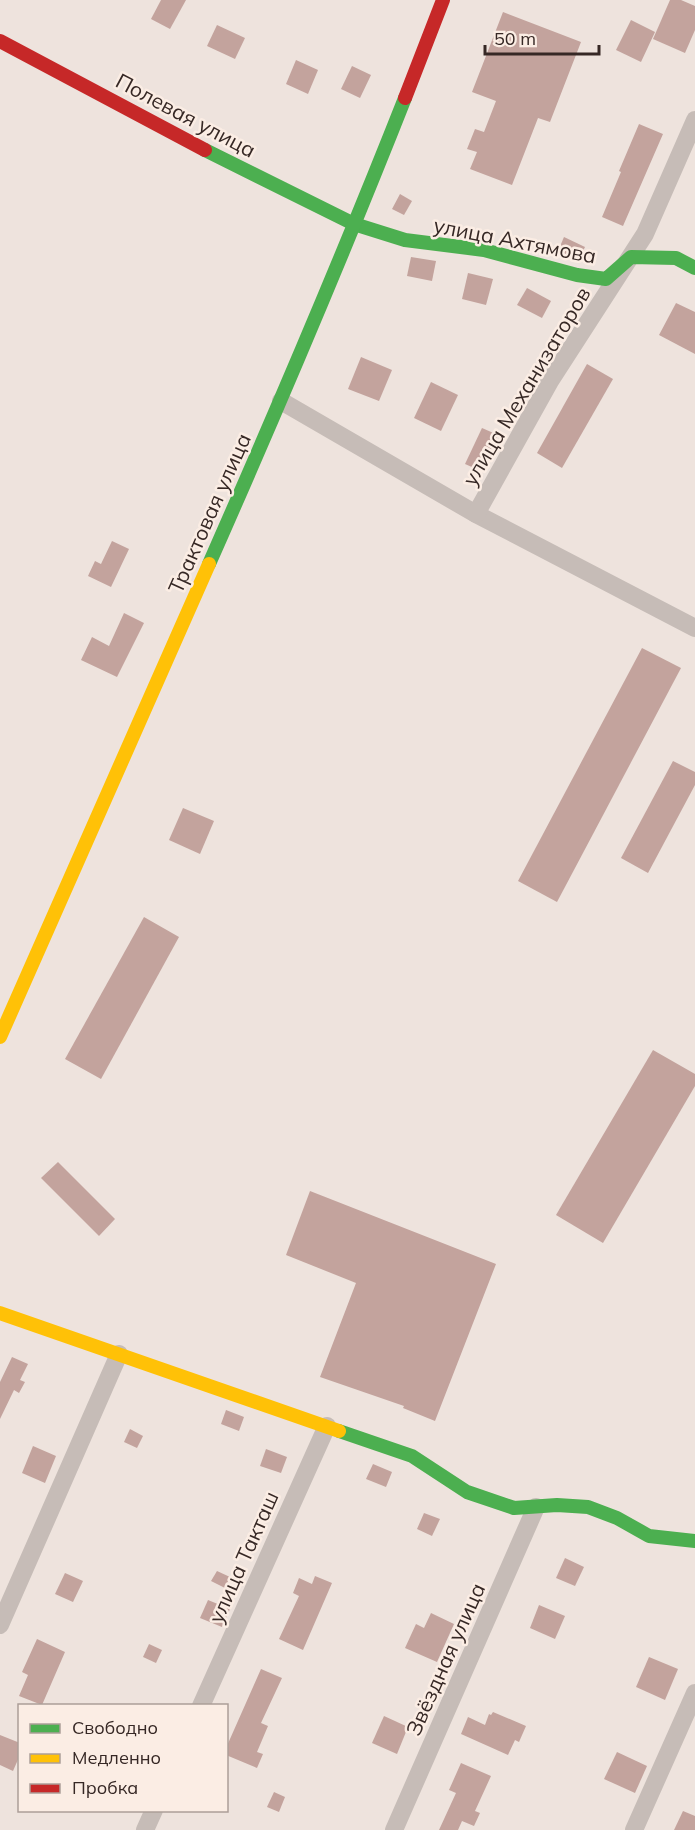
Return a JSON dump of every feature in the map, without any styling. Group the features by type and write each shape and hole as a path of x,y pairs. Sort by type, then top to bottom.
{"street":[{"name":"Трактовая улица","path":"0,1037 281,401 443,0"},
{"name":"Полевая улица","path":"0,41 247,172 354,224"},
{"name":"улица Механизаторов","path":"476,514 550,381 645,234 695,120"},
{"name":"улица Ахтямова","path":"354,224 405,240 484,250 577,275 606,279 631,257"},
{"path":"631,257 676,258 695,268"},
{"path":"281,401 476,514 695,628"},
{"path":"0,1313 412,1456 467,1492 514,1508 588,1507 617,1518 649,1536 695,1541"},
{"path":"0,1625 119,1354"},
{"name":"улица Такташ","path":"202,1704 327,1426"},
{"name":"Звёздная улица","path":"394,1830 536,1507"},
{"path":"634,1830 695,1693"},
{"path":"145,1830 153,1812"}],"building":[{"path":"161,0 186,0 170,29 151,19"},
{"path":"670,0 681,0 695,6 695,30 685,53 653,39"},
{"path":"503,12 581,42 550,122 538,118 512,185 470,169 477,152 467,149 475,129 484,132 496,101 472,92"},
{"path":"631,20 655,32 641,62 616,50"},
{"path":"217,25 245,38 235,59 207,46"},
{"path":"296,60 318,70 308,94 286,84"},
{"path":"352,66 371,75 360,98 341,89"},
{"path":"639,124 663,134 623,226 602,217"},
{"path":"400,194 412,201 404,215 392,209"},
{"path":"564,237 585,247 579,259 558,251"},
{"path":"411,257 436,261 432,281 407,276"},
{"path":"468,273 493,279 486,305 462,299"},
{"path":"527,288 551,301 542,318 517,305"},
{"path":"676,303 695,312 695,354 659,335"},
{"path":"361,357 392,370 379,401 348,389"},
{"path":"587,364 613,379 562,468 537,453"},
{"path":"431,382 458,395 441,431 414,418"},
{"path":"482,428 498,435 481,471 465,464"},
{"path":"112,541 129,549 111,587 88,576 95,561 101,564"},
{"path":"124,613 144,623 117,677 81,660 92,637 109,646"},
{"path":"642,648 681,668 557,902 518,881"},
{"path":"673,761 695,772 695,785 648,873 621,858"},
{"path":"183,808 214,821 200,854 169,840"},
{"path":"144,917 179,937 101,1079 65,1059"},
{"path":"653,1050 695,1074 695,1086 603,1243 556,1215"},
{"path":"58,1162 115,1219 99,1236 41,1178"},
{"path":"310,1191 496,1264 435,1421 403,1408 404,1406 320,1377 356,1283 286,1255"},
{"path":"12,1357 28,1364 20,1380 25,1382 19,1393 14,1390 0,1419 0,1382"},
{"path":"226,1410 244,1417 239,1431 221,1424"},
{"path":"130,1429 143,1436 137,1448 124,1442"},
{"path":"33,1446 56,1456 45,1483 22,1473"},
{"path":"266,1449 287,1457 281,1473 260,1466"},
{"path":"373,1464 392,1472 386,1487 366,1479"},
{"path":"424,1513 440,1519 432,1536 417,1529"},
{"path":"565,1558 584,1567 575,1586 556,1578"},
{"path":"217,1571 230,1577 225,1588 211,1581"},
{"path":"65,1573 83,1581 73,1602 55,1594"},
{"path":"315,1576 332,1583 303,1650 279,1639 299,1596 293,1593 299,1578 312,1584"},
{"path":"208,1600 230,1609 222,1627 200,1618"},
{"path":"539,1605 565,1616 555,1639 530,1628"},
{"path":"431,1613 454,1624 437,1662 405,1648 416,1624 424,1628"},
{"path":"37,1639 65,1652 42,1704 19,1696 28,1675 22,1672"},
{"path":"149,1644 162,1650 156,1663 143,1657"},
{"path":"649,1657 678,1669 665,1700 636,1687"},
{"path":"261,1669 282,1678 261,1723 268,1726 257,1752 263,1754 257,1768 228,1756 228,1743"},
{"path":"493,1712 526,1726 519,1742 515,1740 508,1755 461,1734 468,1717 485,1725 489,1714"},
{"path":"384,1716 408,1727 397,1754 372,1743"},
{"path":"0,1735 18,1742 18,1760 13,1771 0,1765"},
{"path":"617,1752 647,1766 635,1793 604,1779"},
{"path":"461,1763 491,1776 475,1811 480,1813 474,1826 462,1821 458,1830 439,1830 456,1793 449,1790"},
{"path":"274,1792 285,1797 279,1812 267,1807"},
{"path":"683,1811 695,1816 695,1830 674,1830"}],"traffic: fast":[{"path":"209,564 309,332 405,98"},
{"path":"205,150 354,224 405,240 484,250 577,275 606,279 631,257 676,258 695,268"},
{"path":"339,1431 412,1456 467,1492 514,1508 557,1505 588,1507 617,1518 649,1536 695,1541"}],"traffic: slow":[{"path":"0,1037 209,564"},
{"path":"0,1313 339,1431"}],"traffic: jam":[{"path":"405,98 443,0"},
{"path":"0,41 205,150"}]}
